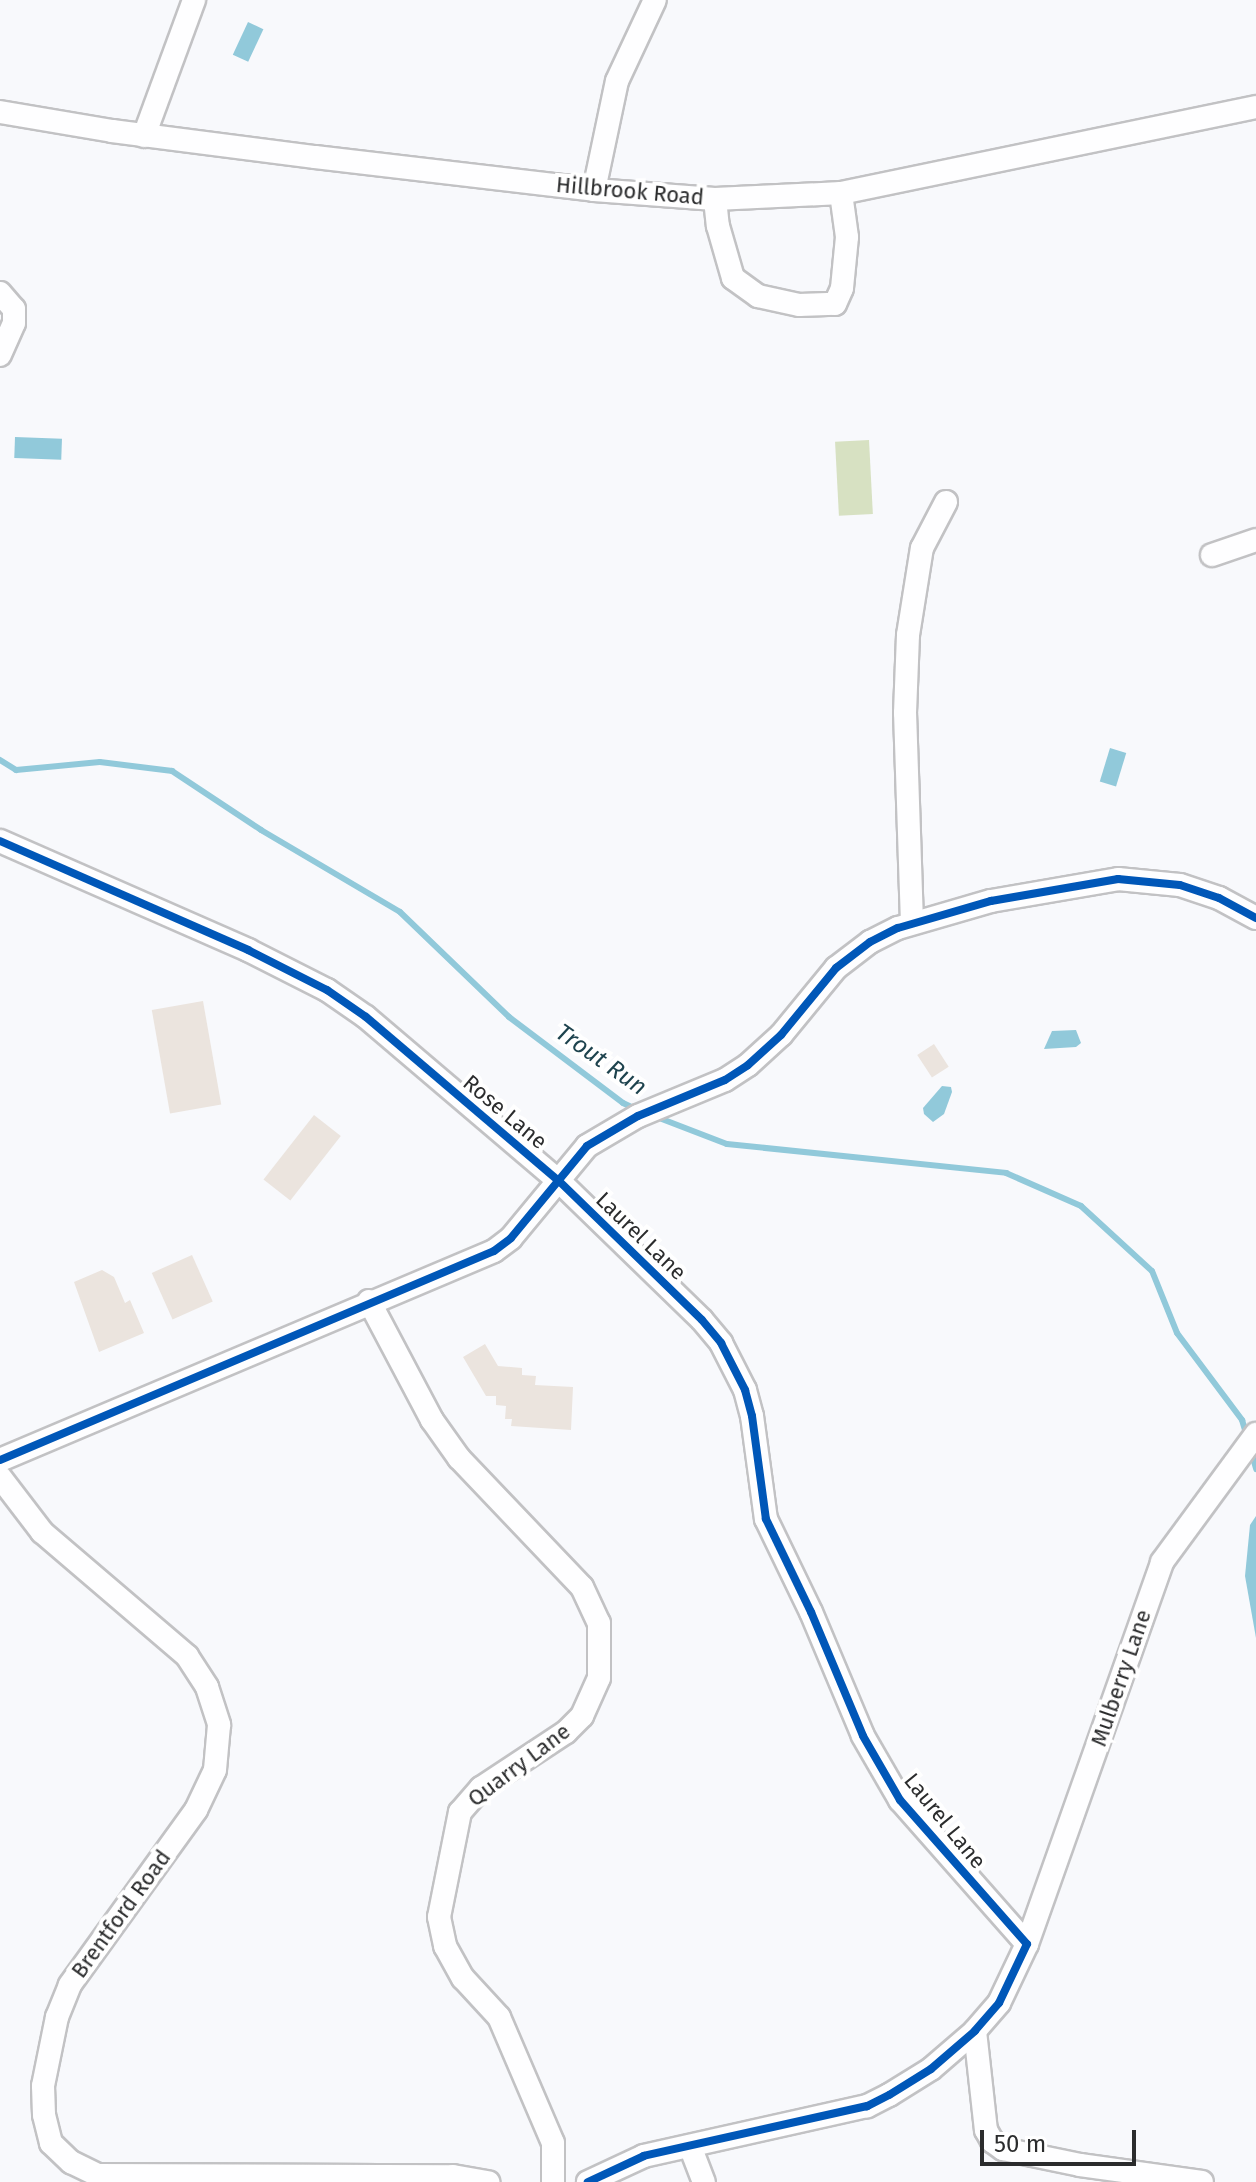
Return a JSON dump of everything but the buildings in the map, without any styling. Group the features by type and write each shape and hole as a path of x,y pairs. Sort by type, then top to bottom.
{"street":[{"path":"144,136 194,0"},
{"path":"594,190 617,81 655,0"},
{"name":"Hillbrook Road","path":"0,112 144,136 594,190 715,199 841,193 1256,107"},
{"path":"715,199 718,226 733,278 758,296 799,305 835,304 842,288 847,237 841,193"},
{"path":"0,293 14,309 14,323 0,355"},
{"path":"912,923 905,713 908,635 922,548 946,502"},
{"path":"1212,555 1256,540"},
{"name":"Rose Lane","path":"0,841 248,950 327,990 366,1017 559,1181"},
{"path":"0,1460 369,1301 494,1251 511,1238 587,1146 638,1116 725,1080 748,1065 781,1035 836,968 870,942 912,923 1002,898 1118,879 1180,885 1219,898 1256,918"},
{"name":"Laurel Lane","path":"559,1181 721,1343 745,1390 752,1416 766,1519 811,1612 863,1736 900,1800 1027,1944"},
{"name":"Quarry Lane","path":"369,1301 432,1420 459,1458 582,1587 599,1623 599,1678 582,1716 566,1732 481,1788 460,1812 439,1917 445,1946 463,1978 499,2017 553,2143 553,2182"},
{"name":"Mulberry Lane","path":"1027,1944 1162,1562 1256,1434"},
{"name":"Brentford Road","path":"0,1477 42,1532 187,1656 207,1687 219,1725 215,1770 196,1810 70,1985 57,2017 43,2086 44,2115 51,2143 71,2162 98,2175 453,2176 488,2182"},
{"path":"588,2182 620,2165 867,2106 931,2069 975,2031 999,2003 1027,1944"},
{"path":"975,2031 986,2130 992,2141 1003,2149 1080,2165 1202,2182"},
{"path":"690,2146 704,2182"}],"green space":[{"path":"869,440 873,514 839,516 835,442"}],"water":[{"path":"248,22 263,29 248,62 233,55"},
{"path":"15,437 62,439 61,460 14,458"},
{"path":"1110,748 1126,753 1116,786 1100,781"},
{"path":"1076,1030 1081,1043 1076,1047 1044,1049 1052,1031"},
{"path":"942,1086 951,1087 952,1092 944,1114 933,1122 924,1114 923,1108"},
{"path":"1256,1516 1256,1638 1245,1576 1250,1525"}],"waterway":[{"name":"Trout Run","path":"0,760 16,770 100,762 172,771 261,830 400,912 509,1017 623,1103 636,1109"},
{"name":"Trout Run","path":"654,1116 727,1144 1006,1173 1081,1206 1152,1271 1177,1333 1242,1420 1247,1436"},
{"name":"Trout Run","path":"1251,1451 1256,1469"}],"cycle path":[{"path":"0,841 248,950 327,990 366,1017 559,1181 702,1320 721,1343 745,1390 752,1416 766,1519 811,1612 863,1736 900,1800 1027,1944 999,2003 975,2031 931,2069 889,2095 867,2106 644,2156 588,2182"},
{"path":"0,1460 494,1251 511,1238 587,1146 638,1116 725,1080 748,1065 781,1035 836,968 870,942 898,928 991,901 1118,879 1180,885 1219,898 1256,918"}]}
